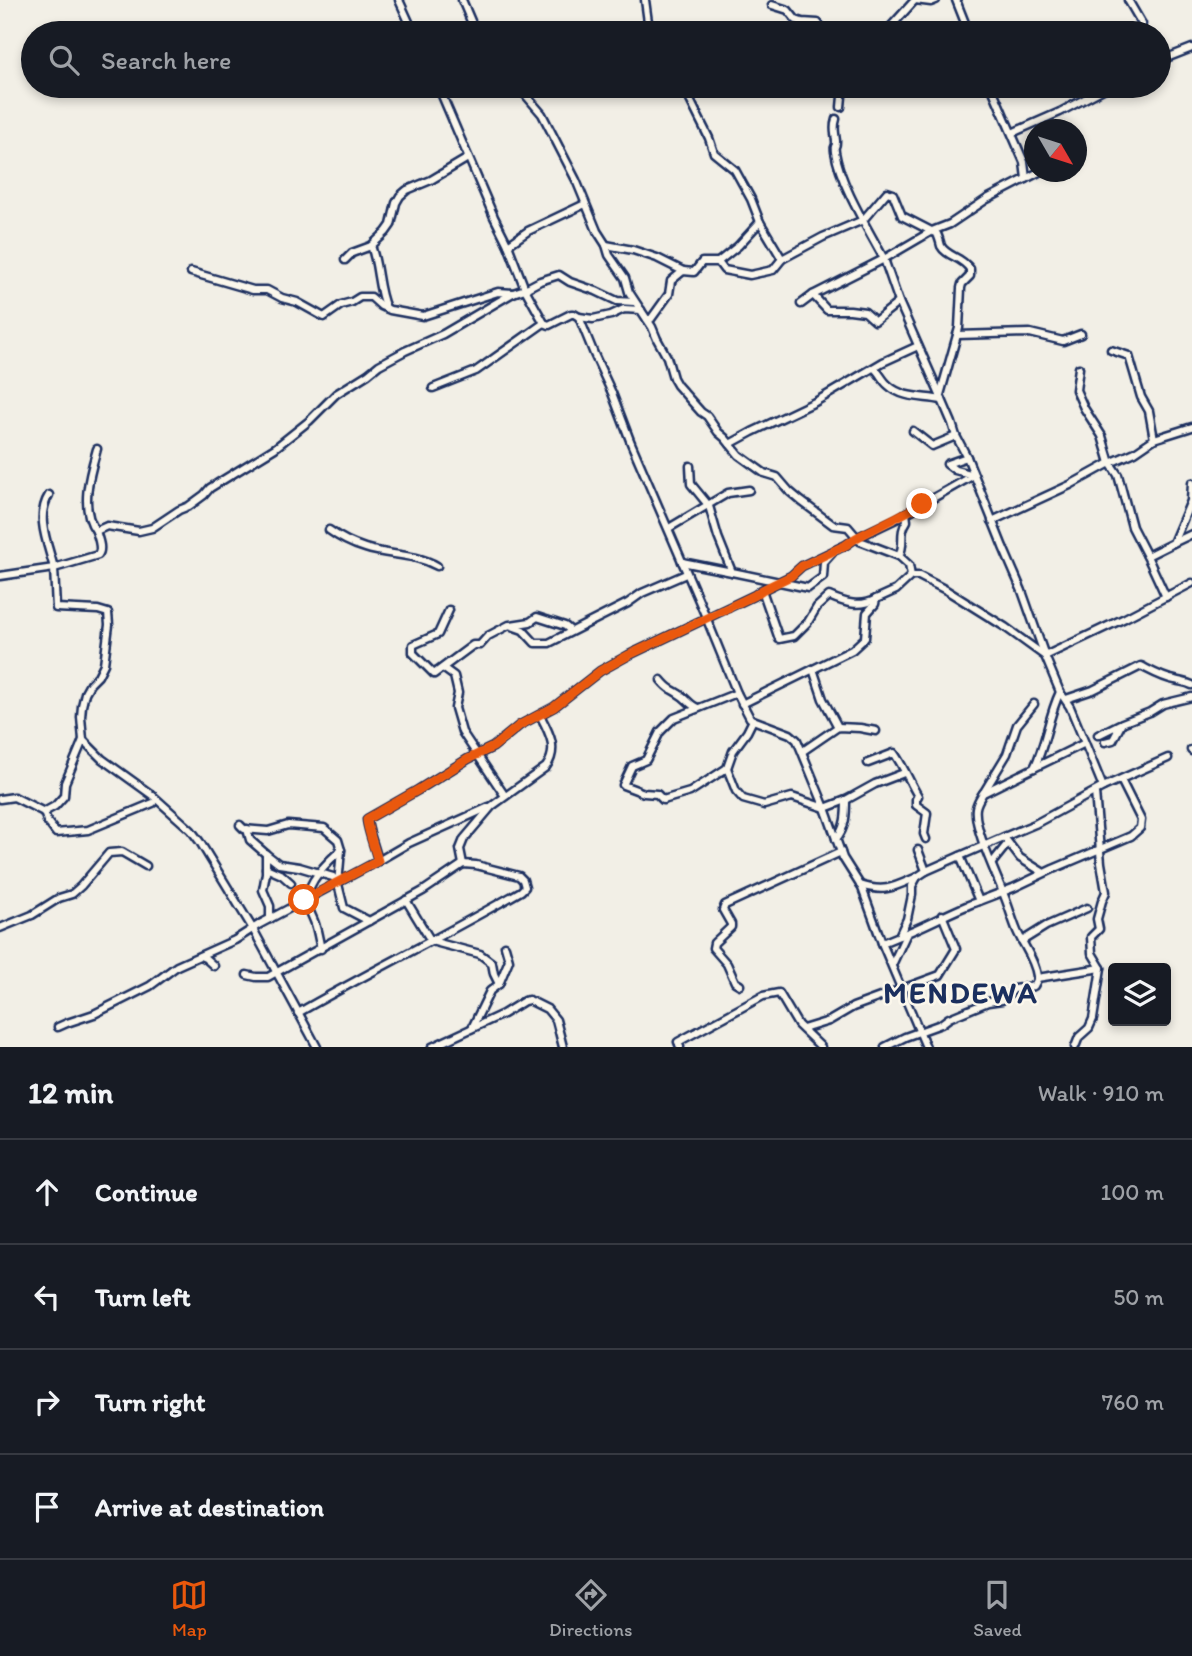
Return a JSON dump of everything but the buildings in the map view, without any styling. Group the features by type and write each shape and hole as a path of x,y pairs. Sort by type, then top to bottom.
{"street":[{"path":"399,0 409,21"},
{"path":"462,0 471,21"},
{"path":"645,0 648,21"},
{"path":"896,21 915,0 936,0"},
{"path":"964,21 957,2 965,0"},
{"path":"1128,0 1140,21"},
{"path":"772,5 788,10 799,21"},
{"path":"1171,56 1192,48"},
{"path":"443,98 525,289 544,323 549,325 571,314 593,319 624,309 641,310"},
{"path":"528,98 542,114 576,180 609,255 625,278 634,302 647,319 667,357 677,385 739,455 764,473 777,477 789,491 834,525 848,527 856,538 899,556 909,565 911,576"},
{"path":"690,98 714,153 735,170 760,222 782,259"},
{"path":"841,107 842,98"},
{"path":"996,98 1024,162"},
{"path":"1012,134 1085,98"},
{"path":"836,119 833,130 835,150 853,201 884,259 899,302 1022,591 1045,656 1103,788"},
{"path":"345,260 352,253 371,246 391,225 396,203 407,190 468,158"},
{"path":"802,304 813,295 950,224 987,199 1024,180"},
{"path":"718,262 724,270 750,275 774,270 782,259 863,220 887,192 893,194 902,216 937,234 945,250 959,257 970,269 970,276 961,288 959,328 941,397"},
{"path":"508,245 528,231 585,204"},
{"path":"606,245 633,250 683,271 694,272 702,262 718,262 738,246 760,222"},
{"path":"371,246 381,297 386,308"},
{"path":"647,319 651,318 669,294 671,281 683,271"},
{"path":"191,272 253,290 267,290 324,317 341,305 360,297 371,297 386,308 425,316 498,292 513,293"},
{"path":"96,530 107,526 139,531 152,528 275,448 309,421 336,394 379,365 443,334 513,293 540,281 559,275 569,282 617,301 634,302"},
{"path":"813,295 827,310 865,312 875,321 899,302"},
{"path":"579,317 742,704 750,718 790,734 803,751 841,852 860,885 926,1047"},
{"path":"433,388 476,370 544,323"},
{"path":"957,335 1030,333 1063,341 1081,334"},
{"path":"730,444 918,346"},
{"path":"1111,350 1129,356 1141,397 1149,411 1154,439"},
{"path":"874,368 880,372 886,384 898,392 914,397 941,397"},
{"path":"1079,369 1076,390 1102,436 1110,463 1118,474 1132,527 1166,597"},
{"path":"992,521 1070,485 1135,452 1154,439 1192,427"},
{"path":"914,431 932,446 956,436"},
{"path":"0,576 54,568 98,555 100,548 86,499 97,449"},
{"path":"967,457 947,464 955,470 974,475"},
{"path":"690,466 691,484 709,506 732,572"},
{"path":"378,861 367,819 493,747 520,725 554,707 600,671 791,576 802,566 835,551 974,475"},
{"path":"1172,543 1191,501 1192,483"},
{"path":"668,528 728,493 749,489"},
{"path":"44,812 55,806 64,796 65,783 83,740 81,717 85,693 104,664 109,625 108,613 56,608 54,568 43,521 44,503 49,495"},
{"path":"899,556 903,548 901,535 907,521 906,513"},
{"path":"329,530 366,549 426,560 437,566"},
{"path":"1147,556 1192,534"},
{"path":"682,562 808,588 823,577 824,562 835,551"},
{"path":"509,625 523,630 535,643 555,641 642,593 686,574"},
{"path":"762,590 779,639 794,636 829,596 849,604 870,602 896,590 911,576 919,576 1005,627 1045,656"},
{"path":"1045,656 1192,583"},
{"path":"742,704 852,650 865,638 867,613 876,599"},
{"path":"449,610 438,634 413,645 413,653 434,674 473,645 480,645 488,636 509,625 530,622 537,617 565,626 571,631"},
{"path":"1066,699 1093,690 1141,666 1192,685"},
{"path":"443,668 454,676 458,693 455,708 462,732 505,796"},
{"path":"813,669 823,699 838,727"},
{"path":"661,680 670,691 678,693 691,705 700,708"},
{"path":"1034,768 1041,755 1049,718 1060,692"},
{"path":"737,693 674,718 660,732 646,760 632,766 623,785 644,793 657,794 663,800 690,792 727,768 733,751 753,720"},
{"path":"1098,735 1163,704 1192,697"},
{"path":"885,1047 941,1024 949,1018 1002,1000 1014,989 1034,986 1037,978 994,873 975,811 978,800 1007,754 1017,725 1034,704"},
{"path":"463,864 460,849 464,839 492,806 547,767 550,762 553,747 540,715"},
{"path":"1105,742 1114,740 1122,723"},
{"path":"803,751 838,727 876,732"},
{"path":"83,740 102,759 152,795 201,842 253,929 317,1047"},
{"path":"983,793 1085,743"},
{"path":"868,763 894,753 918,796 916,806 927,813 924,834 926,839"},
{"path":"992,863 1006,840 1014,834 1168,758"},
{"path":"727,768 736,791 743,799 764,805 792,797 825,808 904,773"},
{"path":"882,943 922,927 942,915 1100,850 1138,831 1142,825 1141,820 1122,779"},
{"path":"1074,1047 1093,1019 1101,968 1092,953 1091,937 1099,929 1097,919 1106,892 1095,792"},
{"path":"0,799 14,797 44,812 56,832 88,830 153,803"},
{"path":"836,839 841,834 845,819 846,800"},
{"path":"58,1027 94,1014 150,986 177,966 235,940 409,843 492,806"},
{"path":"338,884 333,877 279,864 250,840 244,827 268,831 288,825 324,828 338,840 341,850 338,884 344,908 369,921"},
{"path":"1006,840 1020,858 1044,873"},
{"path":"860,885 884,890 985,845 1006,840"},
{"path":"321,949 307,899 311,886 323,867 341,850"},
{"path":"918,850 926,871"},
{"path":"0,928 72,894 109,853 122,852 146,866"},
{"path":"740,985 735,982 727,964 713,948 731,927 723,910 725,905 841,852"},
{"path":"265,854 263,890 270,906 270,919"},
{"path":"960,856 979,901"},
{"path":"247,975 256,978 276,973 406,900 463,864 519,876 523,880 525,887 521,891 298,1013"},
{"path":"266,868 282,875 291,883"},
{"path":"899,936 907,919 916,877"},
{"path":"406,900 430,941 480,954 492,963 499,984"},
{"path":"1022,941 1046,926 1087,908"},
{"path":"803,1030 829,1021 853,1007 940,975 956,947 942,915"},
{"path":"892,965 907,933"},
{"path":"490,991 499,984 509,960 505,946"},
{"path":"200,956 214,966"},
{"path":"1037,978 1101,968"},
{"path":"472,1028 490,991 494,974"},
{"path":"680,1047 678,1042 763,996 776,993 783,998 798,1025 821,1047"},
{"path":"432,1047 529,1000 547,1009 556,1020 564,1047"}],"district":[{"name":"MENDEWA","path":"961,992"}],"route":[{"path":"304,900 378,861 367,819 493,747 509,732 554,707 600,671 755,595 791,576 802,566 922,504"}]}
